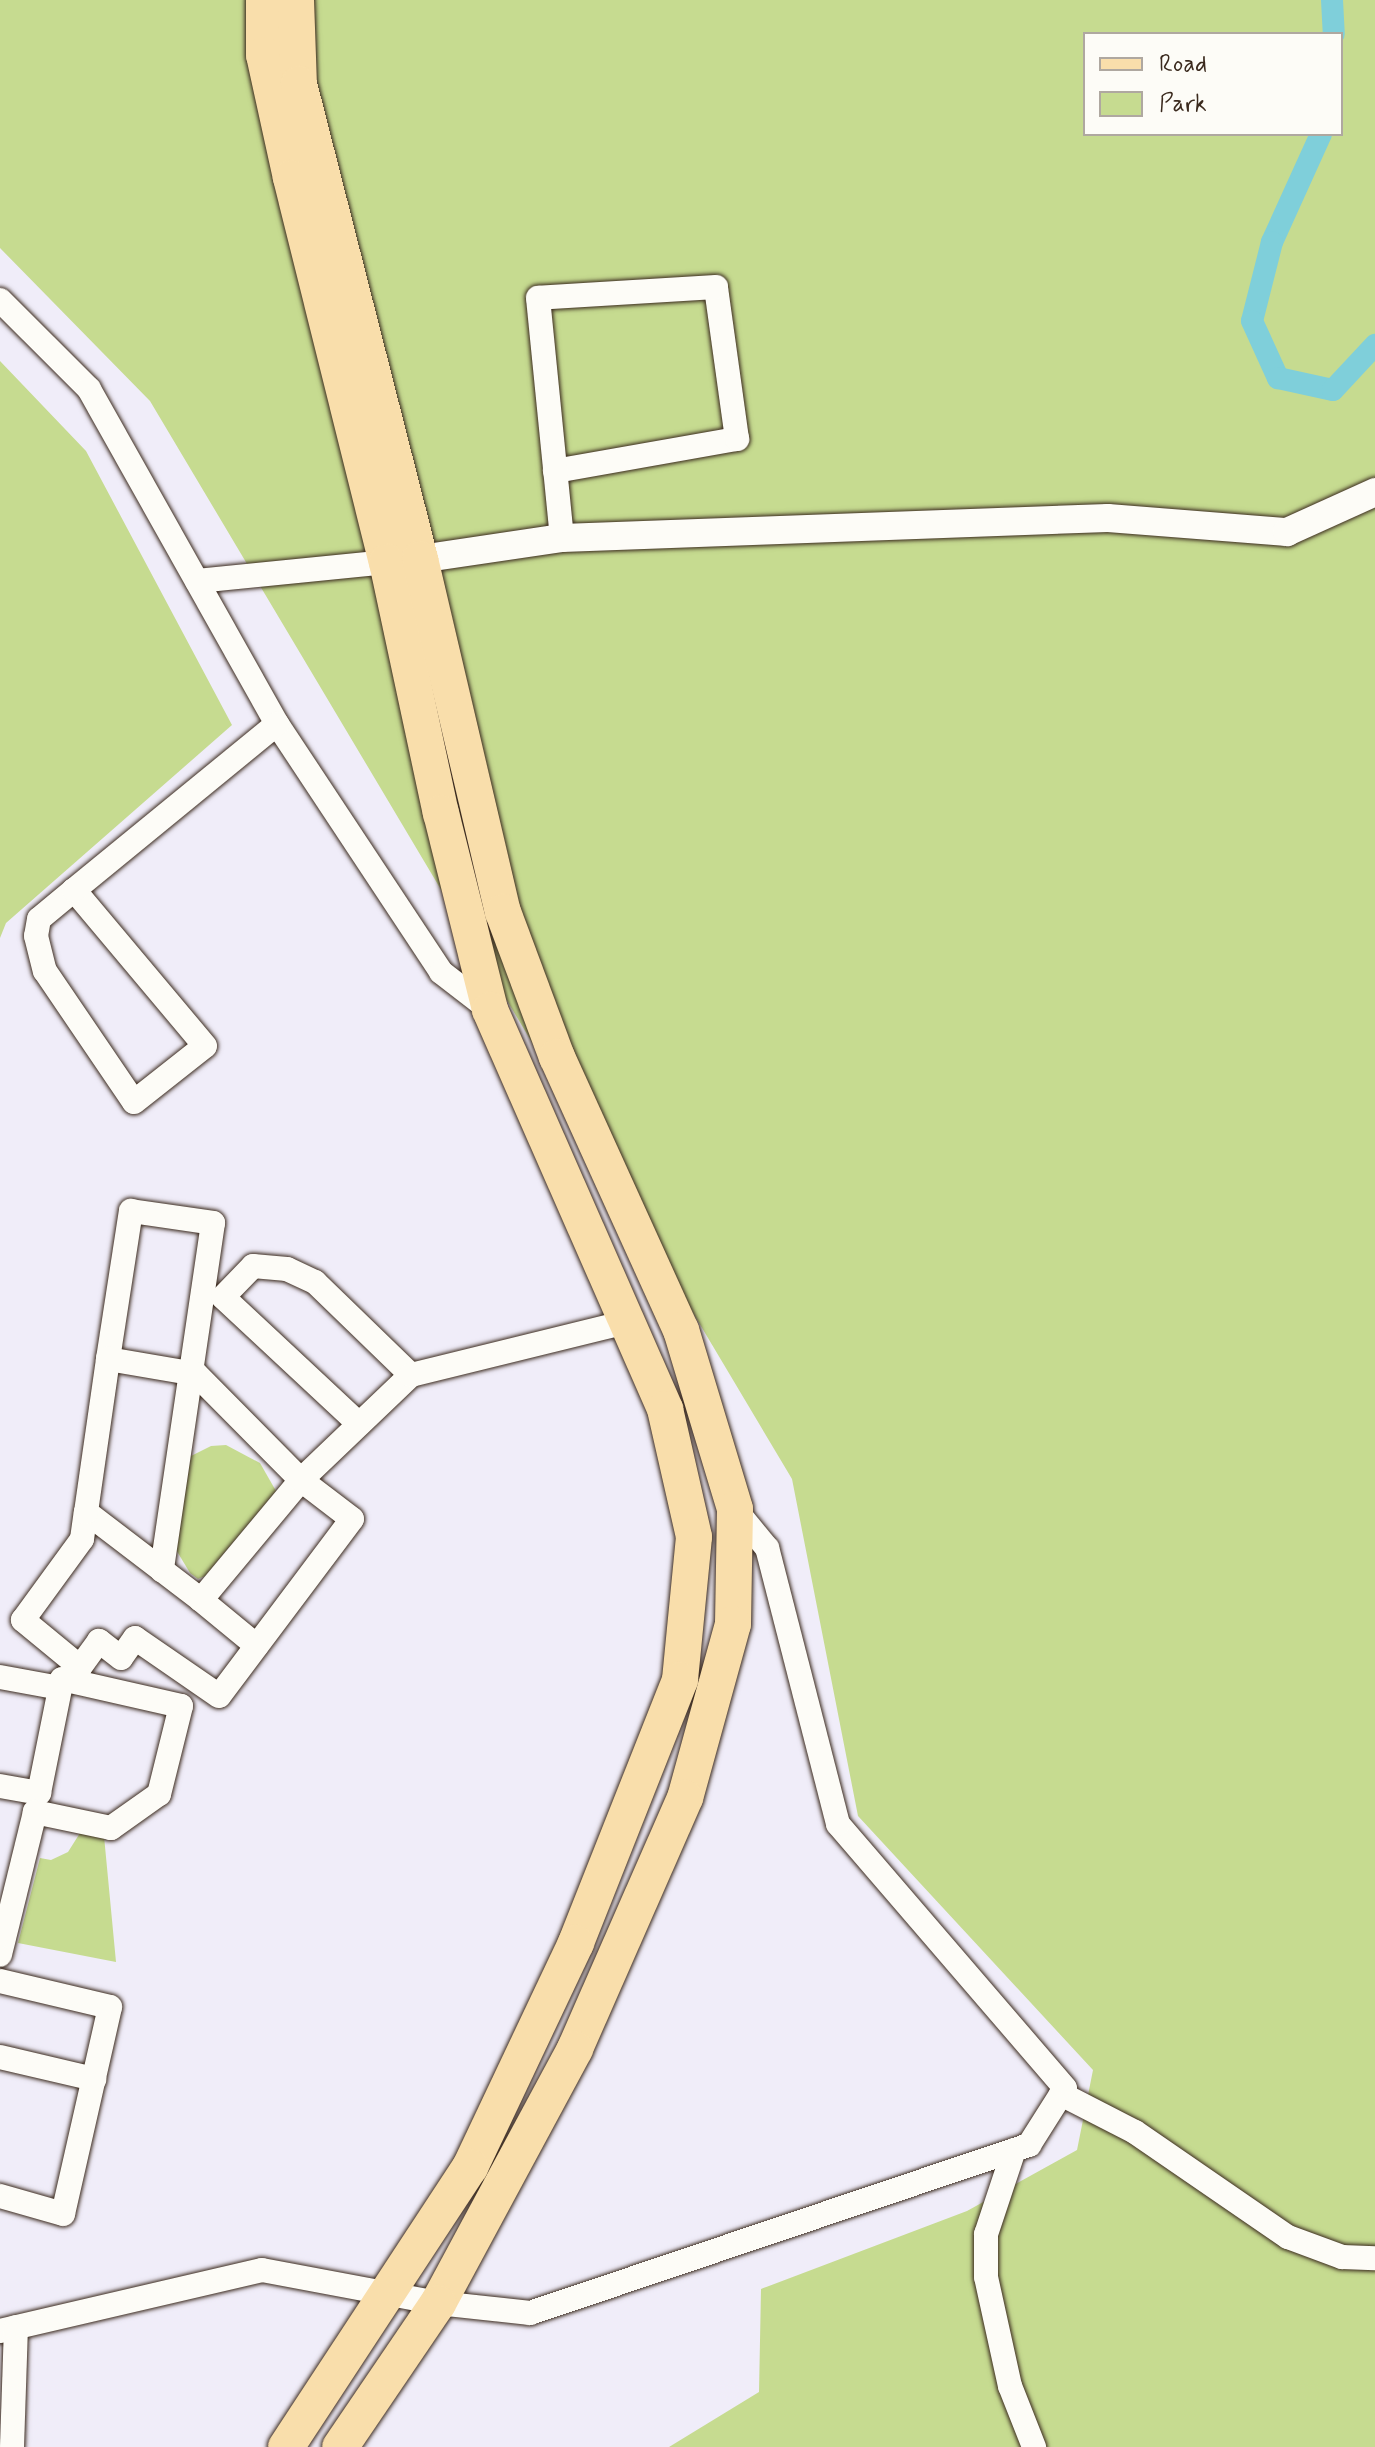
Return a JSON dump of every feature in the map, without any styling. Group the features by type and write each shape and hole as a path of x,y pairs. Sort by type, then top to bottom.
{"main road":[{"path":"264,0 267,70 503,912 557,1057 681,1330 735,1509 733,1624 685,1798 575,2049 438,2303 340,2447"},
{"path":"286,2447 390,2294 470,2167 557,1985 680,1680 694,1537 665,1409 490,1010 441,813 404,561 299,84 296,0"}],"street":[{"path":"555,471 737,439 716,287 538,298 555,471 562,538"},
{"path":"0,300 89,389 277,724 441,972 490,1010"},
{"path":"197,581 404,561 562,538 1108,518 1287,532 1375,492"},
{"path":"74,890 205,1046 134,1102 45,971 36,936 39,919 74,890 277,724"},
{"path":"108,1359 189,1373 196,1374 301,1480 352,1519 219,1696 135,1638 121,1658 99,1641 80,1667 23,1620 82,1539 108,1359 131,1211 213,1223 212,1295 189,1373 162,1570"},
{"path":"212,1295 253,1266 287,1269 315,1282 411,1375"},
{"path":"212,1295 359,1424"},
{"path":"201,1600 301,1480 411,1375 626,1322"},
{"path":"12,2447 8,2329 262,2270 438,2303 530,2313 1029,2145 1065,2088 838,1824 767,1548 735,1509"},
{"path":"86,1512 257,1646"},
{"path":"0,1677 60,1688"},
{"path":"0,1786 37,1803 111,1828 159,1794 181,1706 62,1679 37,1803 0,1955"},
{"path":"0,1981 110,2007 63,2214 0,2196"},
{"path":"0,2057 94,2079"},
{"path":"1061,2094 1135,2132 1288,2237 1342,2257 1375,2258"},
{"path":"1014,2150 986,2234 986,2277 1010,2386 1034,2447"}],"green space":[{"path":"0,0 1375,0 1375,2447 669,2447 759,2392 761,2289 967,2211 1077,2150 1093,2070 858,1816 792,1479 150,401 0,248"},
{"path":"0,361 86,451 232,725 6,923 0,938"},
{"path":"226,1445 260,1463 276,1491 205,1576 198,1579 190,1573 175,1548 191,1456 211,1446"},
{"path":"80,1833 104,1836 116,1962 18,1943 40,1858 51,1860 68,1852"}],"waterway":[{"path":"1332,0 1334,32"},
{"path":"1320,136 1272,242 1252,321 1278,378 1333,390 1375,345"}]}
